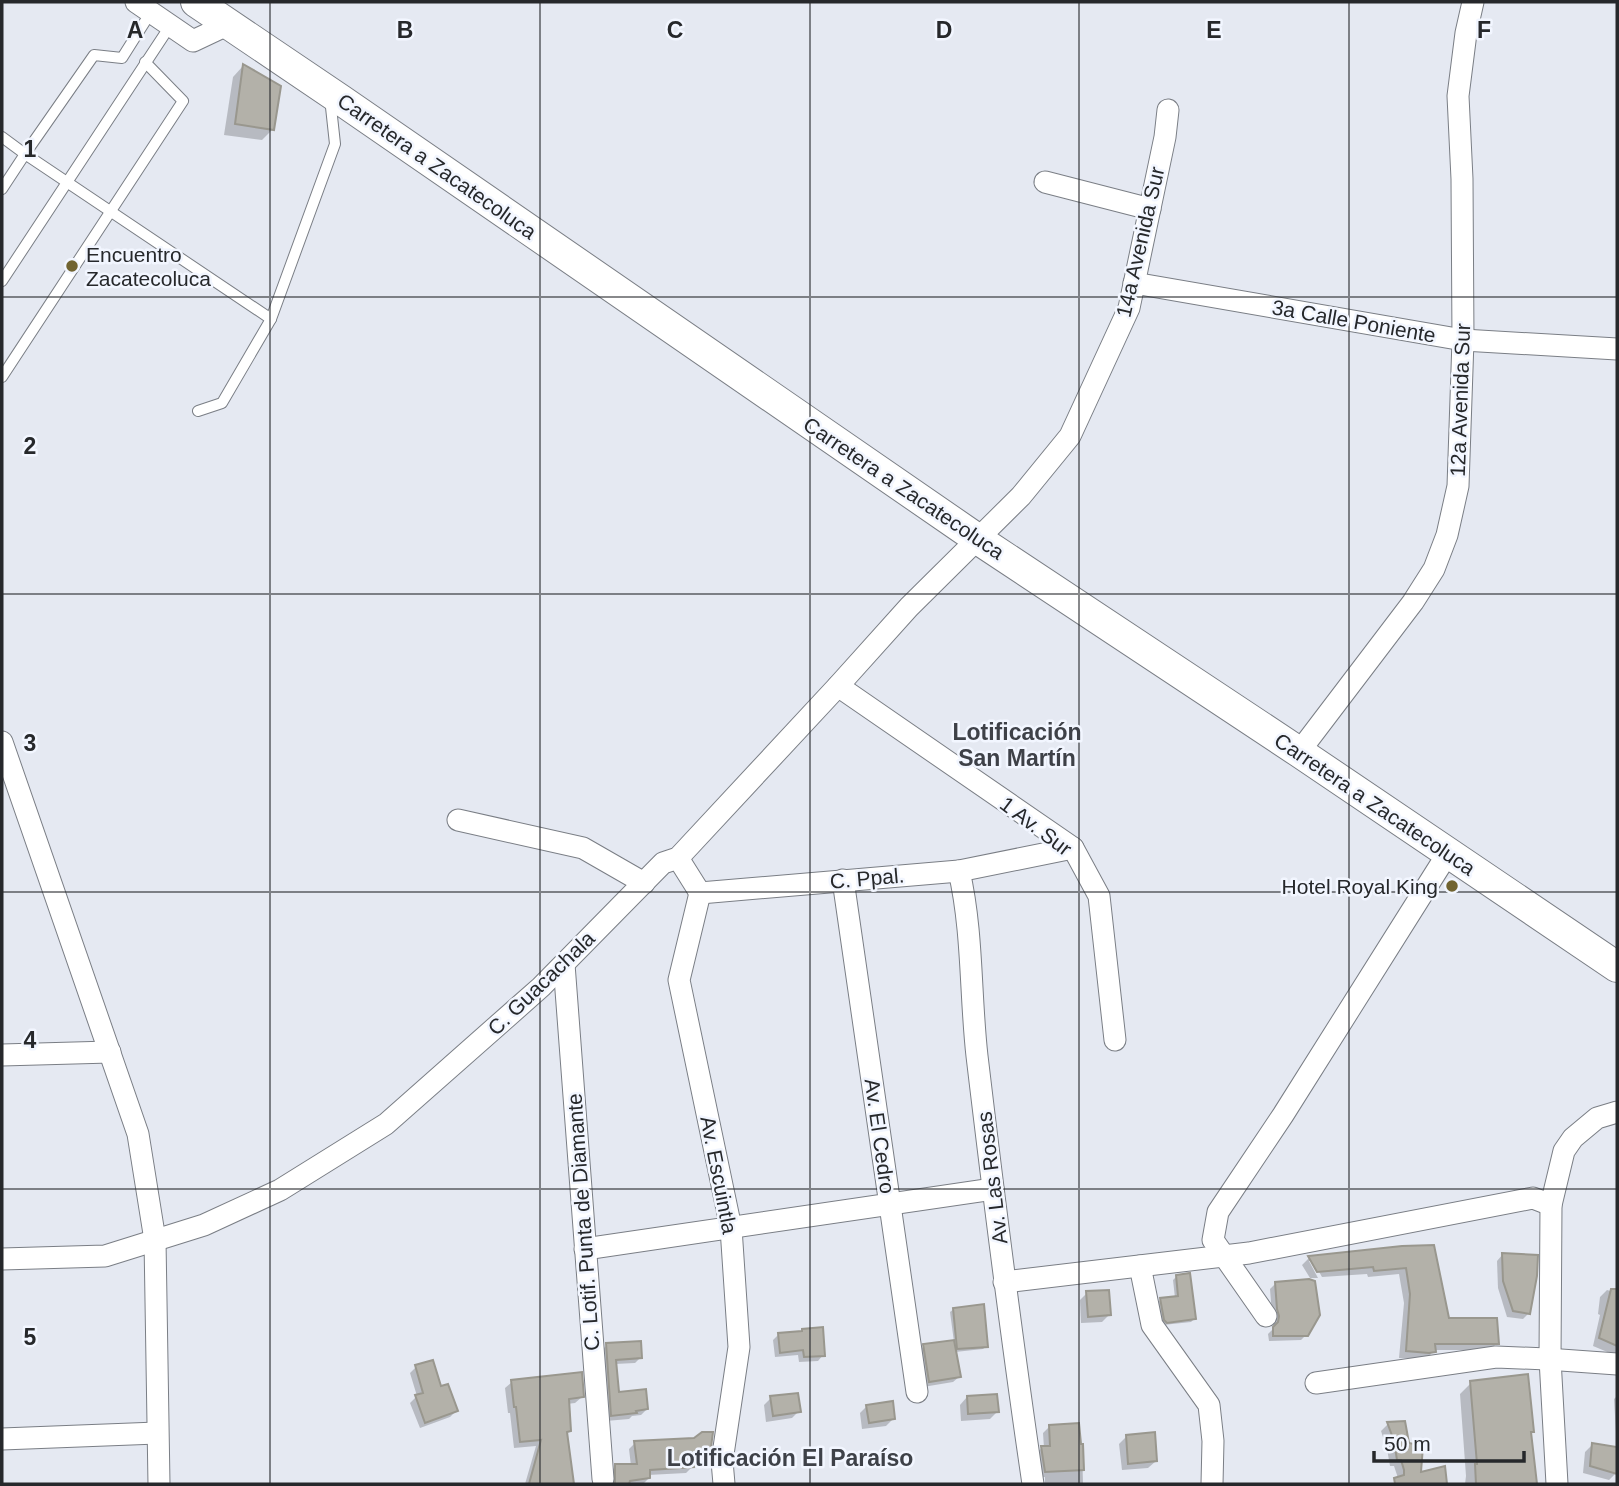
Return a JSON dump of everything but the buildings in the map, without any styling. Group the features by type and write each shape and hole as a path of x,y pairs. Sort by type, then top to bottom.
{"main road":[{"name":"Carretera a Zacatecoluca","path":"196,2 979,540 1617,967"}],"street":[{"name":"12a Avenida Sur","path":"1299,752 1413,601 1434,569 1447,535 1458,486 1464,340 1458,96 1473,2"},
{"path":"144,7 193,41 229,24"},
{"name":"14a Avenida Sur","path":"979,540 1021,496 1070,436 1129,308 1165,137 1168,110"},
{"path":"1045,182 1150,209"},
{"name":"3a Calle Poniente","path":"1134,283 1464,340 1617,349"},
{"name":"C. Guacachala","path":"2,1259 105,1256 204,1225 280,1190 386,1124 541,987 663,863 678,858 909,607 979,540"},
{"name":"1 Av. Sur","path":"838,687 1073,848 1099,895 1115,1040"},
{"path":"2,741 138,1134 155,1240 159,1484"},
{"path":"458,820 583,848 644,883"},
{"name":"C. Ppal.","path":"701,893 959,871 1073,848"},
{"path":"1266,1316 1213,1240 1218,1212 1283,1115 1448,853"},
{"path":"678,858 701,893"},
{"name":"Av. Las Rosas","path":"959,871 971,960 974,1025 1004,1283 1033,1484"},
{"name":"Av. El Cedro","path":"843,880 917,1392"},
{"name":"Av. Escuintla","path":"701,893 679,980 731,1228 739,1347 722,1461 723,1484"},
{"name":"C. Lotif. Punta de Diamante","path":"564,964 603,1479"},
{"path":"2,1055 110,1052"},
{"path":"1557,1484 1550,1359 1551,1205 1564,1151 1573,1138 1597,1118 1617,1112"},
{"path":"585,1249 993,1189"},
{"path":"1004,1283 1249,1253 1533,1198 1551,1205"},
{"path":"1140,1266 1152,1325 1209,1405 1213,1441 1212,1484"},
{"path":"1316,1383 1496,1357 1617,1364"},
{"path":"2,1439 157,1433"}],"lane":[{"path":"2,189 94,55 122,58 144,7"},
{"path":"2,281 170,26"},
{"path":"2,377 183,101 145,62"},
{"path":"198,411 222,404 271,319 335,144 330,92"},
{"path":"2,137 271,319"}],"place":[{"name":"Encuentro Zacatecoluca","path":"72,266"},
{"name":"Hotel Royal King","path":"1452,886"}],"district":[{"name":"Lotificación San Martín","path":"1017,745"},
{"name":"Lotificación El Paraíso","path":"790,1458"}]}
